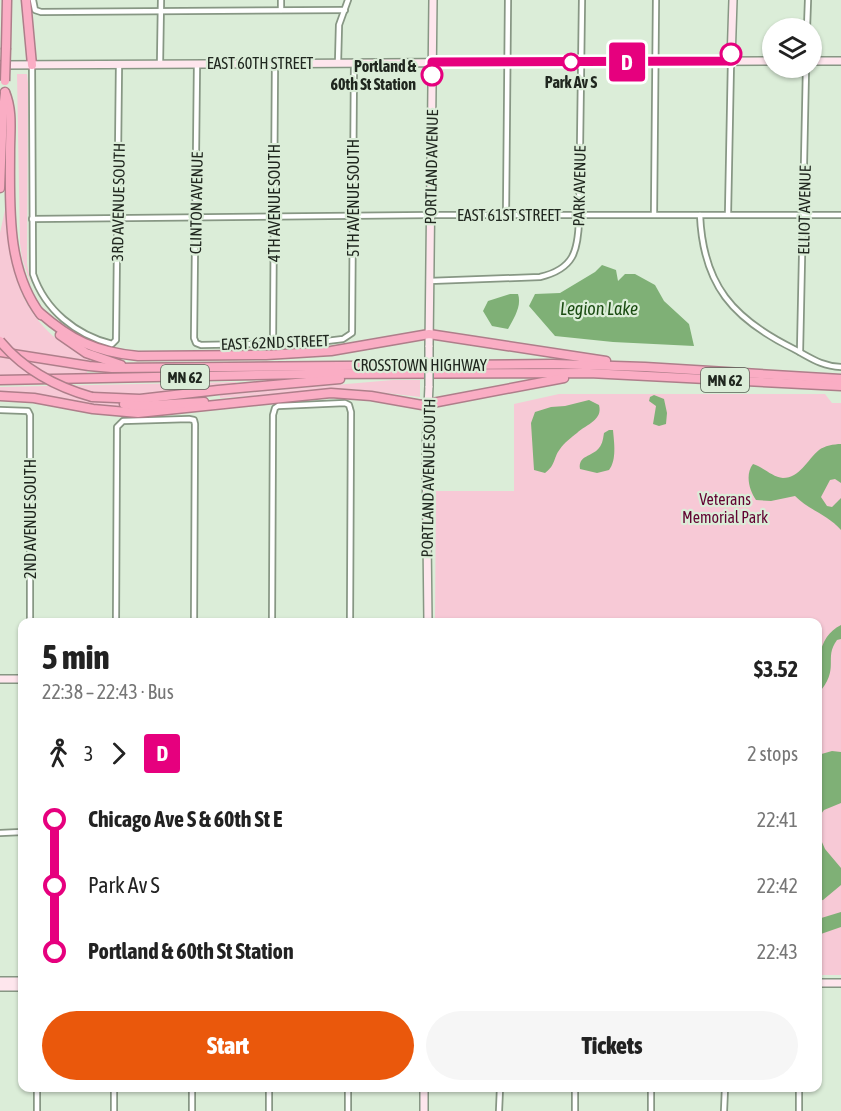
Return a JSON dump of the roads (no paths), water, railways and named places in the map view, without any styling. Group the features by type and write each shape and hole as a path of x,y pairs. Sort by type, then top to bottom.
{"highway":[{"path":"0,188 7,0"},
{"path":"26,0 32,65"},
{"path":"5,92 10,105 10,188 14,246 16,264 25,290 51,328 69,343 102,359 128,367"},
{"path":"39,312 79,342 116,354 138,356 266,355 331,351 429,334 645,367"},
{"path":"0,341 30,369 55,385 103,401 137,406 331,393 371,396 422,405 590,373"},
{"name":"CROSSTOWN HIGHWAY","path":"0,352 89,366 553,364 841,379"},
{"name":"CROSSTOWN HIGHWAY","path":"0,380 338,374 590,373 841,386"},
{"path":"93,397 140,399 370,375"},
{"path":"0,396 34,398 93,409 138,413 174,411 265,399"}],"street":[{"path":"33,0 35,10 41,12 345,10"},
{"path":"160,64 161,0"},
{"path":"281,0 281,10"},
{"path":"339,63 339,25 348,0"},
{"name":"PORTLAND AVENUE","path":"429,334 432,0"},
{"path":"506,215 508,0"},
{"name":"PARK AVENUE","path":"429,281 540,277 556,273 572,258 576,247 579,214 582,0"},
{"path":"654,214 656,0"},
{"path":"728,214 732,0"},
{"path":"807,18 808,0"},
{"name":"EAST 60TH STREET","path":"0,65 762,61"},
{"path":"822,61 841,61"},
{"name":"4TH AVENUE SOUTH","path":"273,343 275,63"},
{"name":"5TH AVENUE SOUTH","path":"352,333 354,63"},
{"name":"3RD AVENUE SOUTH","path":"32,219 33,274 37,286 53,310 84,334 112,344 117,340 119,64"},
{"name":"CLINTON AVENUE","path":"196,343 197,64"},
{"path":"32,65 32,219"},
{"name":"ELLIOT AVENUE","path":"800,352 806,78"},
{"name":"EAST 61ST STREET","path":"32,219 579,214 841,215"},
{"path":"700,215 700,232 708,265 734,309 753,326 790,347 827,366 841,367"},
{"name":"EAST 62ND STREET","path":"196,343 201,345 310,343 343,339 352,333"},
{"name":"PORTLAND AVENUE SOUTH","path":"428,618 426,449 429,334"},
{"path":"272,618 273,415 278,406 330,404 349,405 351,412 350,618"},
{"name":"2ND AVENUE SOUTH","path":"0,410 23,410 28,411 30,415 30,618"},
{"path":"116,618 117,427 120,422 194,420 194,618"},
{"path":"0,679 18,679"},
{"path":"0,833 18,832"},
{"path":"0,981 18,981"},
{"path":"822,982 841,982"},
{"path":"0,987 18,987"},
{"path":"37,1092 37,1111"},
{"path":"114,1092 114,1111"},
{"path":"192,1092 192,1111"},
{"path":"269,1092 269,1111"},
{"path":"348,1092 348,1111"},
{"path":"424,1092 424,1111"},
{"path":"500,1092 500,1111"},
{"path":"575,1092 575,1111"},
{"path":"651,1092 651,1111"},
{"path":"724,1111 725,1092"},
{"path":"799,1092 799,1111"}],"water":[{"name":"Legion Lake","path":"602,265 616,270 618,281 625,274 635,274 655,285 664,301 689,324 694,346 613,342 555,336 529,306 535,294 560,293 595,272"},
{"name":"Legion Lake","path":"510,294 518,294 519,303 508,329 492,326 483,311 488,301"},
{"path":"654,395 664,399 667,413 666,424 659,426 653,424 656,406 649,401"},
{"path":"589,400 599,405 600,410 596,418 564,445 545,473 534,470 531,423 535,412"},
{"path":"613,430 612,466 609,470 597,473 580,469 581,461 599,448 604,433"},
{"path":"841,444 841,483 835,479 830,480 821,497 827,506 832,507 841,498 841,530 795,496 771,501 756,500 751,492 749,472 753,464 775,476 789,477 799,472 821,449"},
{"path":"841,625 841,639 837,640 833,647 829,677 822,689 822,646 833,630"},
{"path":"832,751 841,752 841,803 822,813 822,754"},
{"path":"822,842 841,868 841,885 823,900"},
{"path":"841,912 841,927 822,934 822,918"}],"place":[{"name":"Park Av S","path":"571,62"},
{"name":"Portland & 60th St Station","path":"432,75"}],"park label":[{"name":"Veterans Memorial Park","path":"725,508"}]}
